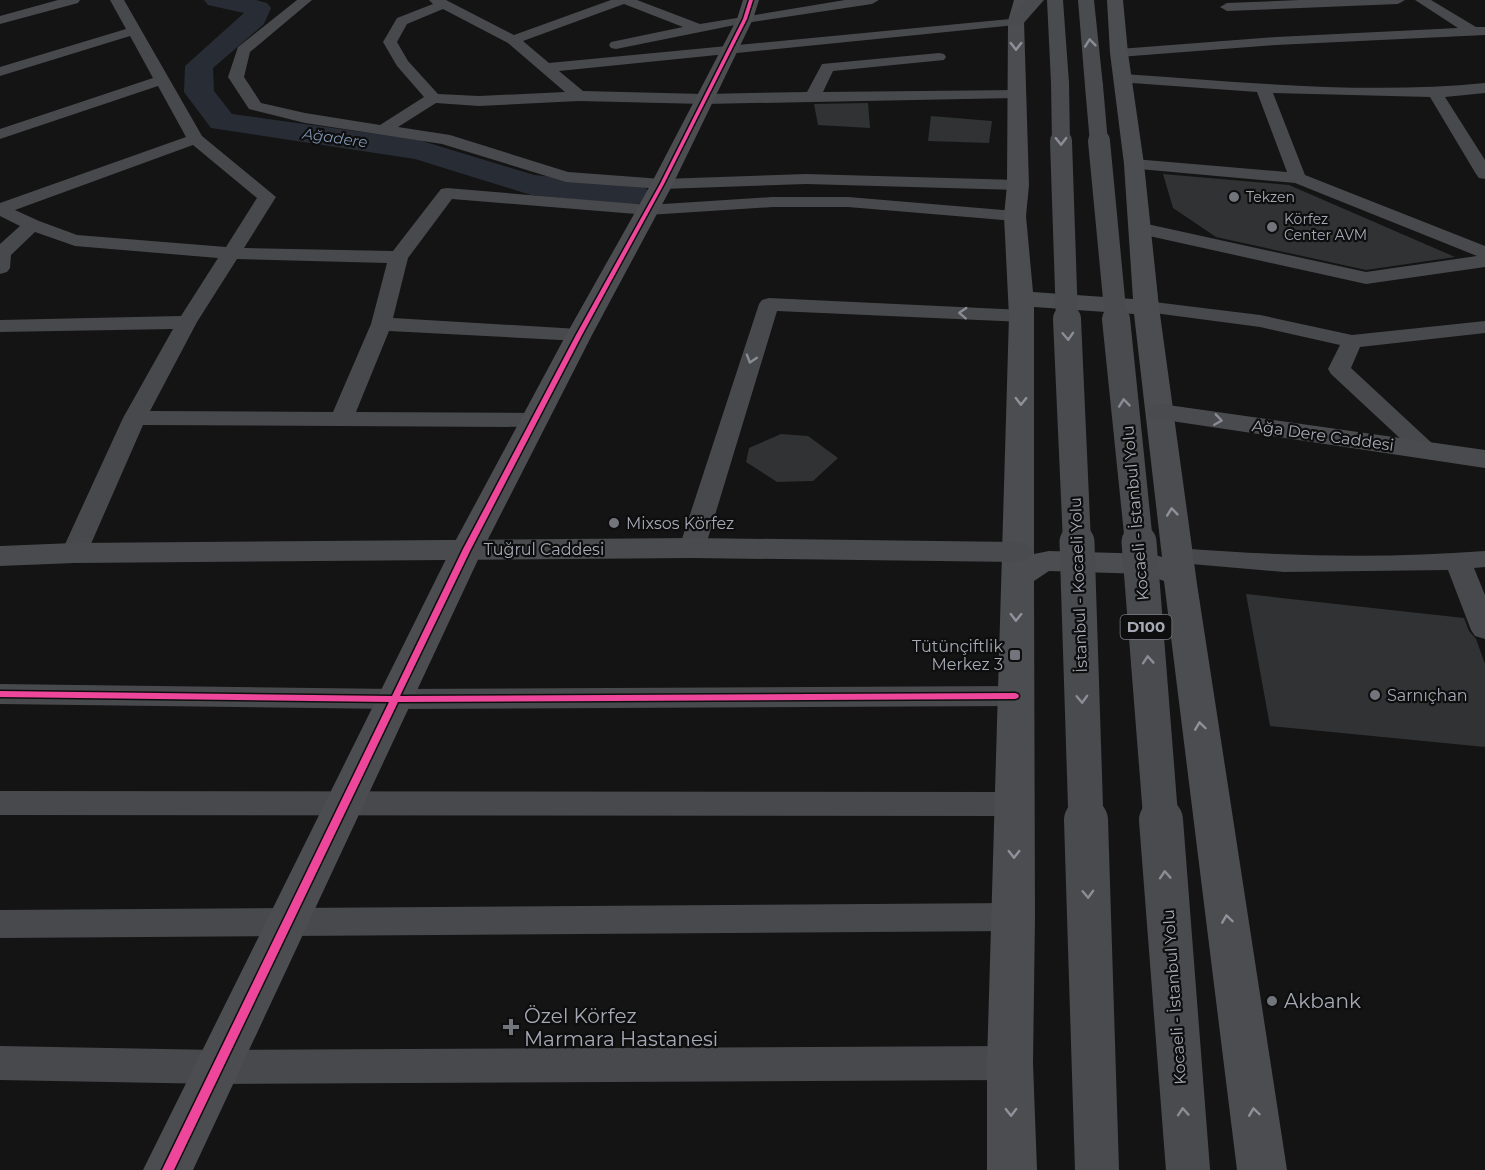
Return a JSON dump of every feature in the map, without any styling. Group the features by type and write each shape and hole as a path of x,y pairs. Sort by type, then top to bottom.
{"main road":[{"path":"1012,1170 1010,1063 1014,917 1021,308 1017,201 1016,21 1022,0"},
{"path":"1016,21 1036,0"},
{"name":"İstanbul - Kocaeli Yolu","path":"1055,0 1078,553 1097,1170"},
{"name":"Kocaeli - İstanbul Yolu","path":"1086,0 1112,73 1141,563 1188,1170"},
{"path":"1115,0 1112,73 1134,164 1146,307 1161,412 1179,570 1262,1170"},
{"path":"168,1170 467,549 579,335 655,197 748,10"},
{"path":"1021,308 1146,307"},
{"name":"Ağa Dere Caddesi","path":"1161,412 1485,459"},
{"name":"Tuğrul Caddesi","path":"0,556 74,553 692,548 1017,565"},
{"path":"1017,565 1049,561 1151,564 1179,570"}],"street":[{"path":"0,20 73,0"},
{"path":"74,553 135,418 187,322 267,197 195,139 117,0"},
{"path":"513,40 624,0 699,28"},
{"path":"1226,3 1398,0"},
{"path":"1422,0 1481,33"},
{"path":"301,1 243,50 236,77 255,106 305,118 444,139 566,177 655,197 806,179 1017,201"},
{"path":"542,64 699,28 748,10 863,1"},
{"path":"432,98 402,63 390,42 402,21 440,2 513,40 579,96"},
{"path":"1226,3 1276,41"},
{"path":"542,64 1016,21"},
{"path":"951,26 939,57 945,76 956,93"},
{"path":"0,72 134,31"},
{"path":"1112,73 1276,41 1481,33"},
{"path":"813,96 827,67 939,57"},
{"path":"1112,73 1263,88 1436,93 1485,88"},
{"path":"0,134 162,80"},
{"path":"1263,88 1298,178"},
{"path":"383,130 432,98 479,101 579,96 704,99 1016,93"},
{"path":"1436,93 1485,174"},
{"path":"0,209 195,139"},
{"path":"1466,145 1485,147"},
{"path":"1134,164 1298,178 1485,253"},
{"path":"342,419 381,324 398,257 447,193 773,202 1017,201"},
{"path":"0,209 32,225 75,240 231,253 398,257"},
{"path":"0,268 2,253 32,225"},
{"path":"1138,228 1366,278 1485,261"},
{"path":"692,548 769,304 1021,308"},
{"path":"1146,307 1260,321 1352,341 1485,327"},
{"path":"1,328 187,322"},
{"path":"381,324 579,335"},
{"path":"1352,341 1339,369 1427,451"},
{"path":"135,418 534,420"},
{"path":"1179,570 1284,564 1472,560 1485,630"},
{"path":"0,694 395,699 1015,696"},
{"path":"0,803 1014,804"},
{"path":"0,924 1014,917"},
{"path":"0,1063 217,1067 1010,1063"}],"building":[{"path":"868,103 870,128 818,125 814,104"},
{"path":"931,116 992,121 989,143 928,141"},
{"name":"Körfez Center AVM","path":"1163,174 1289,185 1455,257 1366,270 1216,237 1173,208"},
{"path":"781,434 808,436 838,458 813,481 777,482 746,462 749,448"},
{"name":"Sarnıçhan","path":"1246,594 1464,618 1469,631 1476,639 1485,664 1485,747 1270,726"}],"waterway":[{"name":"Ağadere","path":"217,0 258,8 255,19 199,66 199,92 222,122 419,150 531,185 634,195"}],"cycle path":[{"path":"168,1170 467,549 579,335 662,184 745,19 751,0"},
{"path":"0,694 395,699 1015,696"}],"place":[{"name":"Tekzen","path":"1234,197"},
{"name":"Körfez Center AVM","path":"1272,227"},
{"name":"Mixsos Körfez","path":"614,523"},
{"name":"Tütünçiftlik Merkez 3","path":"1015,655"},
{"name":"Sarnıçhan","path":"1375,695"},
{"name":"Akbank","path":"1272,1001"},
{"name":"Özel Körfez Marmara Hastanesi","path":"511,1027"}]}
